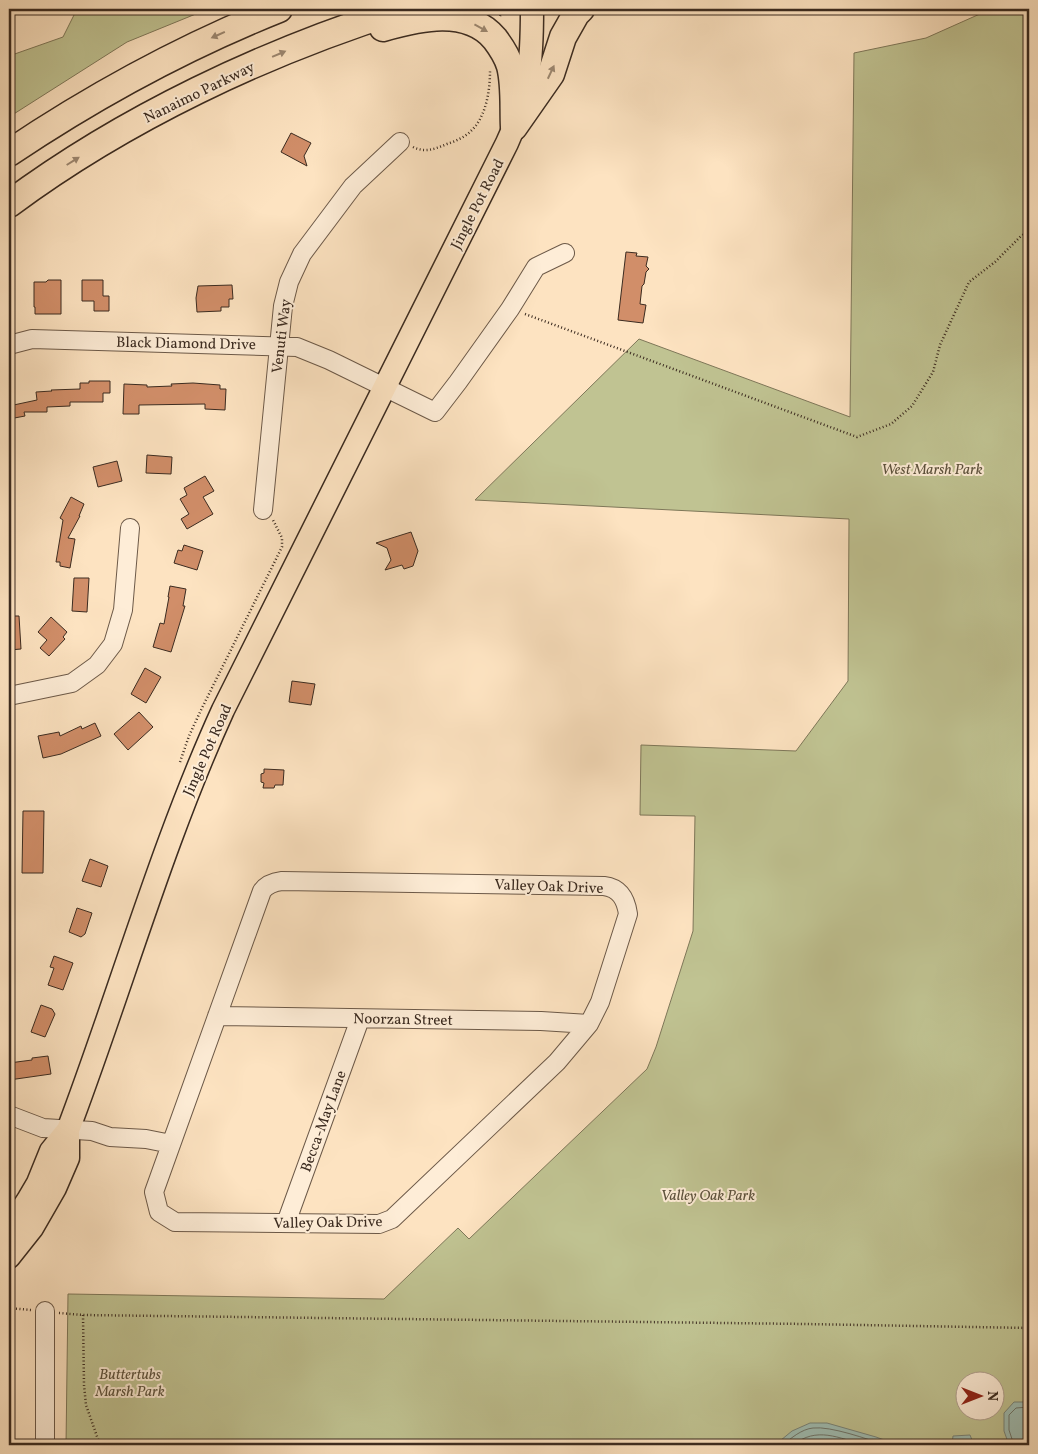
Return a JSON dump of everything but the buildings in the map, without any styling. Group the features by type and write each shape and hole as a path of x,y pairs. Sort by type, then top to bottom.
{"highway":[{"path":"9,153 54,123 123,83 184,51 279,9"},
{"path":"330,33 365,9"},
{"name":"Nanaimo Parkway","path":"9,204 97,146 172,104 236,72 330,33 402,9"},
{"path":"514,127 551,74 563,36 581,9"},
{"path":"330,33 372,31 436,17 468,21 479,26 489,32 506,54 510,66 514,127"}],"main road":[{"name":"Jingle Pot Road","path":"9,1257 32,1228 55,1188 68,1158 68,1130 144,911 203,754 223,710 500,160 514,127 528,76 532,38 532,9"},
{"name":"Jingle Pot Road","path":"9,1230 38,1183 51,1151 68,1130"}],"street":[{"name":"Venuti Way","path":"263,510 282,306 289,282 302,254 353,186 400,142"},
{"path":"385,387 435,412 510,309 536,268 565,254"},
{"name":"Black Diamond Drive","path":"9,345 32,339 297,347 385,387"},
{"path":"9,696 72,683 96,665 113,644 123,610 130,528"},
{"name":"Valley Oak Drive","path":"275,882 610,886 622,895 626,904 628,914 600,1002 589,1024 557,1062 392,1219 379,1224 175,1222 158,1212 154,1192 217,1016 262,891 265,887 275,882"},
{"name":"Noorzan Street","path":"217,1016 541,1021 589,1024"},
{"name":"Becca-May Lane","path":"286,1223 360,1019"},
{"path":"9,1115 43,1128 92,1131 110,1137 146,1139 171,1144"},
{"path":"45,1445 46,1311"}],"path":[{"path":"400,142 421,150 429,150 454,142 472,130 486,104 490,82 489,66"},
{"path":"510,309 856,437 891,424 912,406 933,372 940,345 969,282 995,262 1021,236 1029,232"},
{"path":"9,1308 83,1316 1029,1328"},
{"path":"83,1316 86,1405 100,1445"}],"green space":[{"path":"77,9 208,9 127,42 9,117 9,56 63,37"},
{"path":"991,9 1029,9 1029,1445 66,1445 68,1294 384,1299 458,1228 469,1239 647,1069 656,1047 693,931 695,816 640,815 641,745 796,751 848,681 849,519 475,500 639,339 850,417 854,53 926,38"}],"water":[{"path":"1014,1402 1029,1402 1029,1445 1009,1445 1004,1431 1006,1411"},
{"path":"810,1423 827,1423 898,1445 775,1445 792,1431"},
{"path":"970,1435 974,1445 952,1445 953,1436"}],"park label":[{"name":"West Marsh Park","path":"932,469"},
{"name":"Valley Oak Park","path":"708,1195"},
{"name":"Buttertubs Marsh Park","path":"130,1382"}]}
